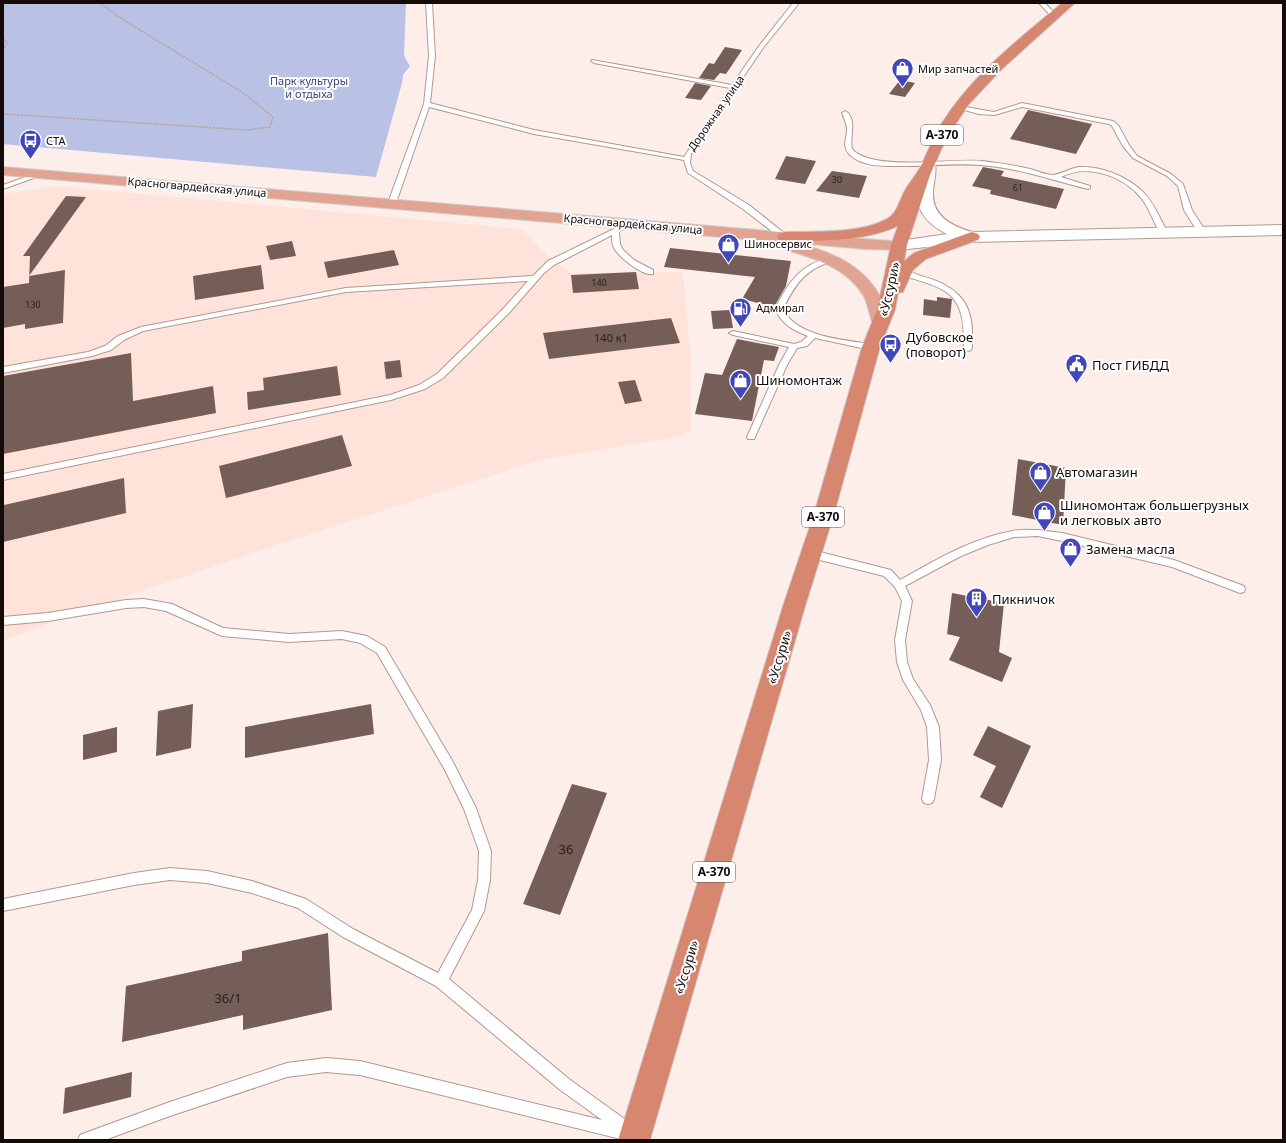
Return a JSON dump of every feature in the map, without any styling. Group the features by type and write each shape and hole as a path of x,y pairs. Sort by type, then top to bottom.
{"highway":[{"name":"А-370","path":"926,169 938,142 960,108 982,81 1069,3"},
{"path":"785,237 858,232 881,227 891,223 898,218 904,210 912,191 926,169"},
{"name":"«Уссури»","path":"635,1138 792,611 812,554 871,347 884,316 899,245 926,169"},
{"path":"884,316 903,273 912,262 920,256 972,237"}],"main road":[{"name":"Красногвардейская улица","path":"3,170 392,203 621,227 738,233 865,244 899,245"},
{"path":"738,233 777,242 830,259 846,267 864,284 884,316"}],"street":[{"path":"926,169 929,172 925,194 926,204 932,216 940,224 950,230 972,237"},
{"path":"899,245 972,237 1283,230"}],"lane":[{"path":"392,203 427,104 432,56 429,3"},
{"name":"Дорожная улица","path":"785,237 746,207 690,172 686,164 688,154 761,47 796,3"},
{"path":"1042,3 1054,16"},
{"path":"594,61 734,87"},
{"path":"427,104 534,132 687,159"},
{"path":"960,108 994,114 1022,105 1111,122 1115,125 1126,146 1135,157 1170,175 1181,185 1188,210 1202,232"},
{"path":"845,113 850,131 848,140 849,148 854,154 863,160 926,169 963,162 990,164 1055,178 1088,187"},
{"path":"1055,178 1065,172 1082,169 1100,172 1125,182 1140,193 1164,233"},
{"path":"3,187 40,174"},
{"path":"621,227 616,246 625,257 637,266 650,272"},
{"path":"3,478 383,398 422,387 440,376 506,311 535,278 551,263 621,227"},
{"path":"830,259 816,264 806,270 785,296 779,309 787,322 794,327 813,335 871,347"},
{"path":"903,273 940,284 952,291 965,310 967,319 968,348"},
{"path":"3,370 89,354 108,348 121,338 141,329 346,290 535,278"},
{"path":"734,333 794,346 804,344 813,335"},
{"path":"751,436 783,365 794,346"},
{"path":"899,585 958,553 985,542 1014,534 1038,533 1062,536 1174,564 1240,589"},
{"path":"812,554 887,573 899,585 907,601 900,640 902,662 908,680 926,708 933,726 935,760 928,798"},
{"path":"3,621 48,617 126,604 144,603 168,607 222,632 289,638 342,635 363,639 381,650 449,766 470,808 485,851 484,880 478,911 441,981"},
{"path":"3,905 134,879 170,874 207,877 252,887 302,903 348,933 441,981 564,1084 635,1138"},
{"path":"85,1140 287,1070 326,1065 360,1068 635,1138"}],"path":[{"path":"3,114 247,130 270,127 273,117 242,92 125,21 100,3"},
{"path":"3,37 7,43 3,50"}],"shaded area":[{"path":"57,186 522,229 549,257 571,273 683,272 691,361 691,429 682,436 539,460 258,551 50,623 3,641 3,194"}],"green space":[{"name":"Парк культуры и отдыха","path":"3,3 406,3 404,56 410,66 403,75 376,177 3,144"}],"building":[{"path":"725,47 742,50 726,74 720,73 714,80 699,78 709,63 714,64"},
{"name":"Мир запчастей","path":"900,80 915,83 905,97 889,94"},
{"path":"695,83 711,86 701,100 685,98"},
{"path":"1028,110 1092,124 1076,154 1010,139"},
{"path":"786,156 816,161 805,184 775,179"},
{"path":"983,167 1004,171 1001,176 1064,189 1056,209 990,194 991,190 972,186"},
{"path":"832,171 867,176 859,198 816,191"},
{"path":"66,196 86,197 29,276 30,256 23,256"},
{"path":"292,241 296,256 270,260 266,246"},
{"name":"Шиносервис","path":"670,248 791,261 786,286 774,307 742,299 755,277 664,267"},
{"path":"394,250 399,265 328,278 324,262"},
{"path":"261,265 264,289 195,300 193,276"},
{"path":"65,270 63,323 25,329 25,324 3,328 3,287 29,283 29,276"},
{"path":"636,272 639,289 573,293 571,275"},
{"path":"937,297 952,299 950,318 923,315 924,299 937,301"},
{"path":"730,310 733,328 713,329 711,311"},
{"path":"671,318 680,343 549,359 543,333"},
{"path":"737,339 779,347 774,361 764,360 752,421 695,414 705,373 722,375"},
{"path":"131,353 133,401 213,386 216,413 3,454 3,376"},
{"path":"400,360 402,377 386,379 384,362"},
{"path":"337,366 341,395 248,410 247,392 264,390 263,378"},
{"path":"635,380 642,401 625,404 618,382"},
{"path":"342,435 352,466 226,498 219,466"},
{"name":"Автомагазин","path":"1018,459 1066,468 1063,525 1012,515"},
{"path":"124,478 126,513 3,542 4,505"},
{"path":"952,593 1004,603 999,652 1012,658 1002,682 949,660 960,637 947,634"},
{"path":"193,704 191,748 156,756 158,711"},
{"path":"371,704 374,734 245,758 245,727"},
{"path":"988,726 1031,746 1002,808 980,797 996,766 973,755"},
{"path":"117,727 117,752 83,760 83,735"},
{"path":"572,784 607,793 560,915 523,904"},
{"path":"328,933 332,1010 243,1030 243,1015 122,1042 126,986 242,961 242,951"},
{"path":"132,1072 131,1097 63,1114 65,1088"}],"place":[{"name":"Мир запчастей","path":"902,88"},
{"name":"СТА","path":"30,160"},
{"name":"Шиносервис","path":"728,264"},
{"name":"Адмирал","path":"741,328"},
{"name":"Дубовское (поворот)","path":"891,364"},
{"name":"Пост ГИБДД","path":"1076,384"},
{"name":"Шиномонтаж","path":"740,400"},
{"name":"Автомагазин","path":"1040,492"},
{"name":"Шиномонтаж большегрузных и легковых авто","path":"1045,532"},
{"name":"Замена масла","path":"1070,568"},
{"name":"Пикничок","path":"976,618"}]}
